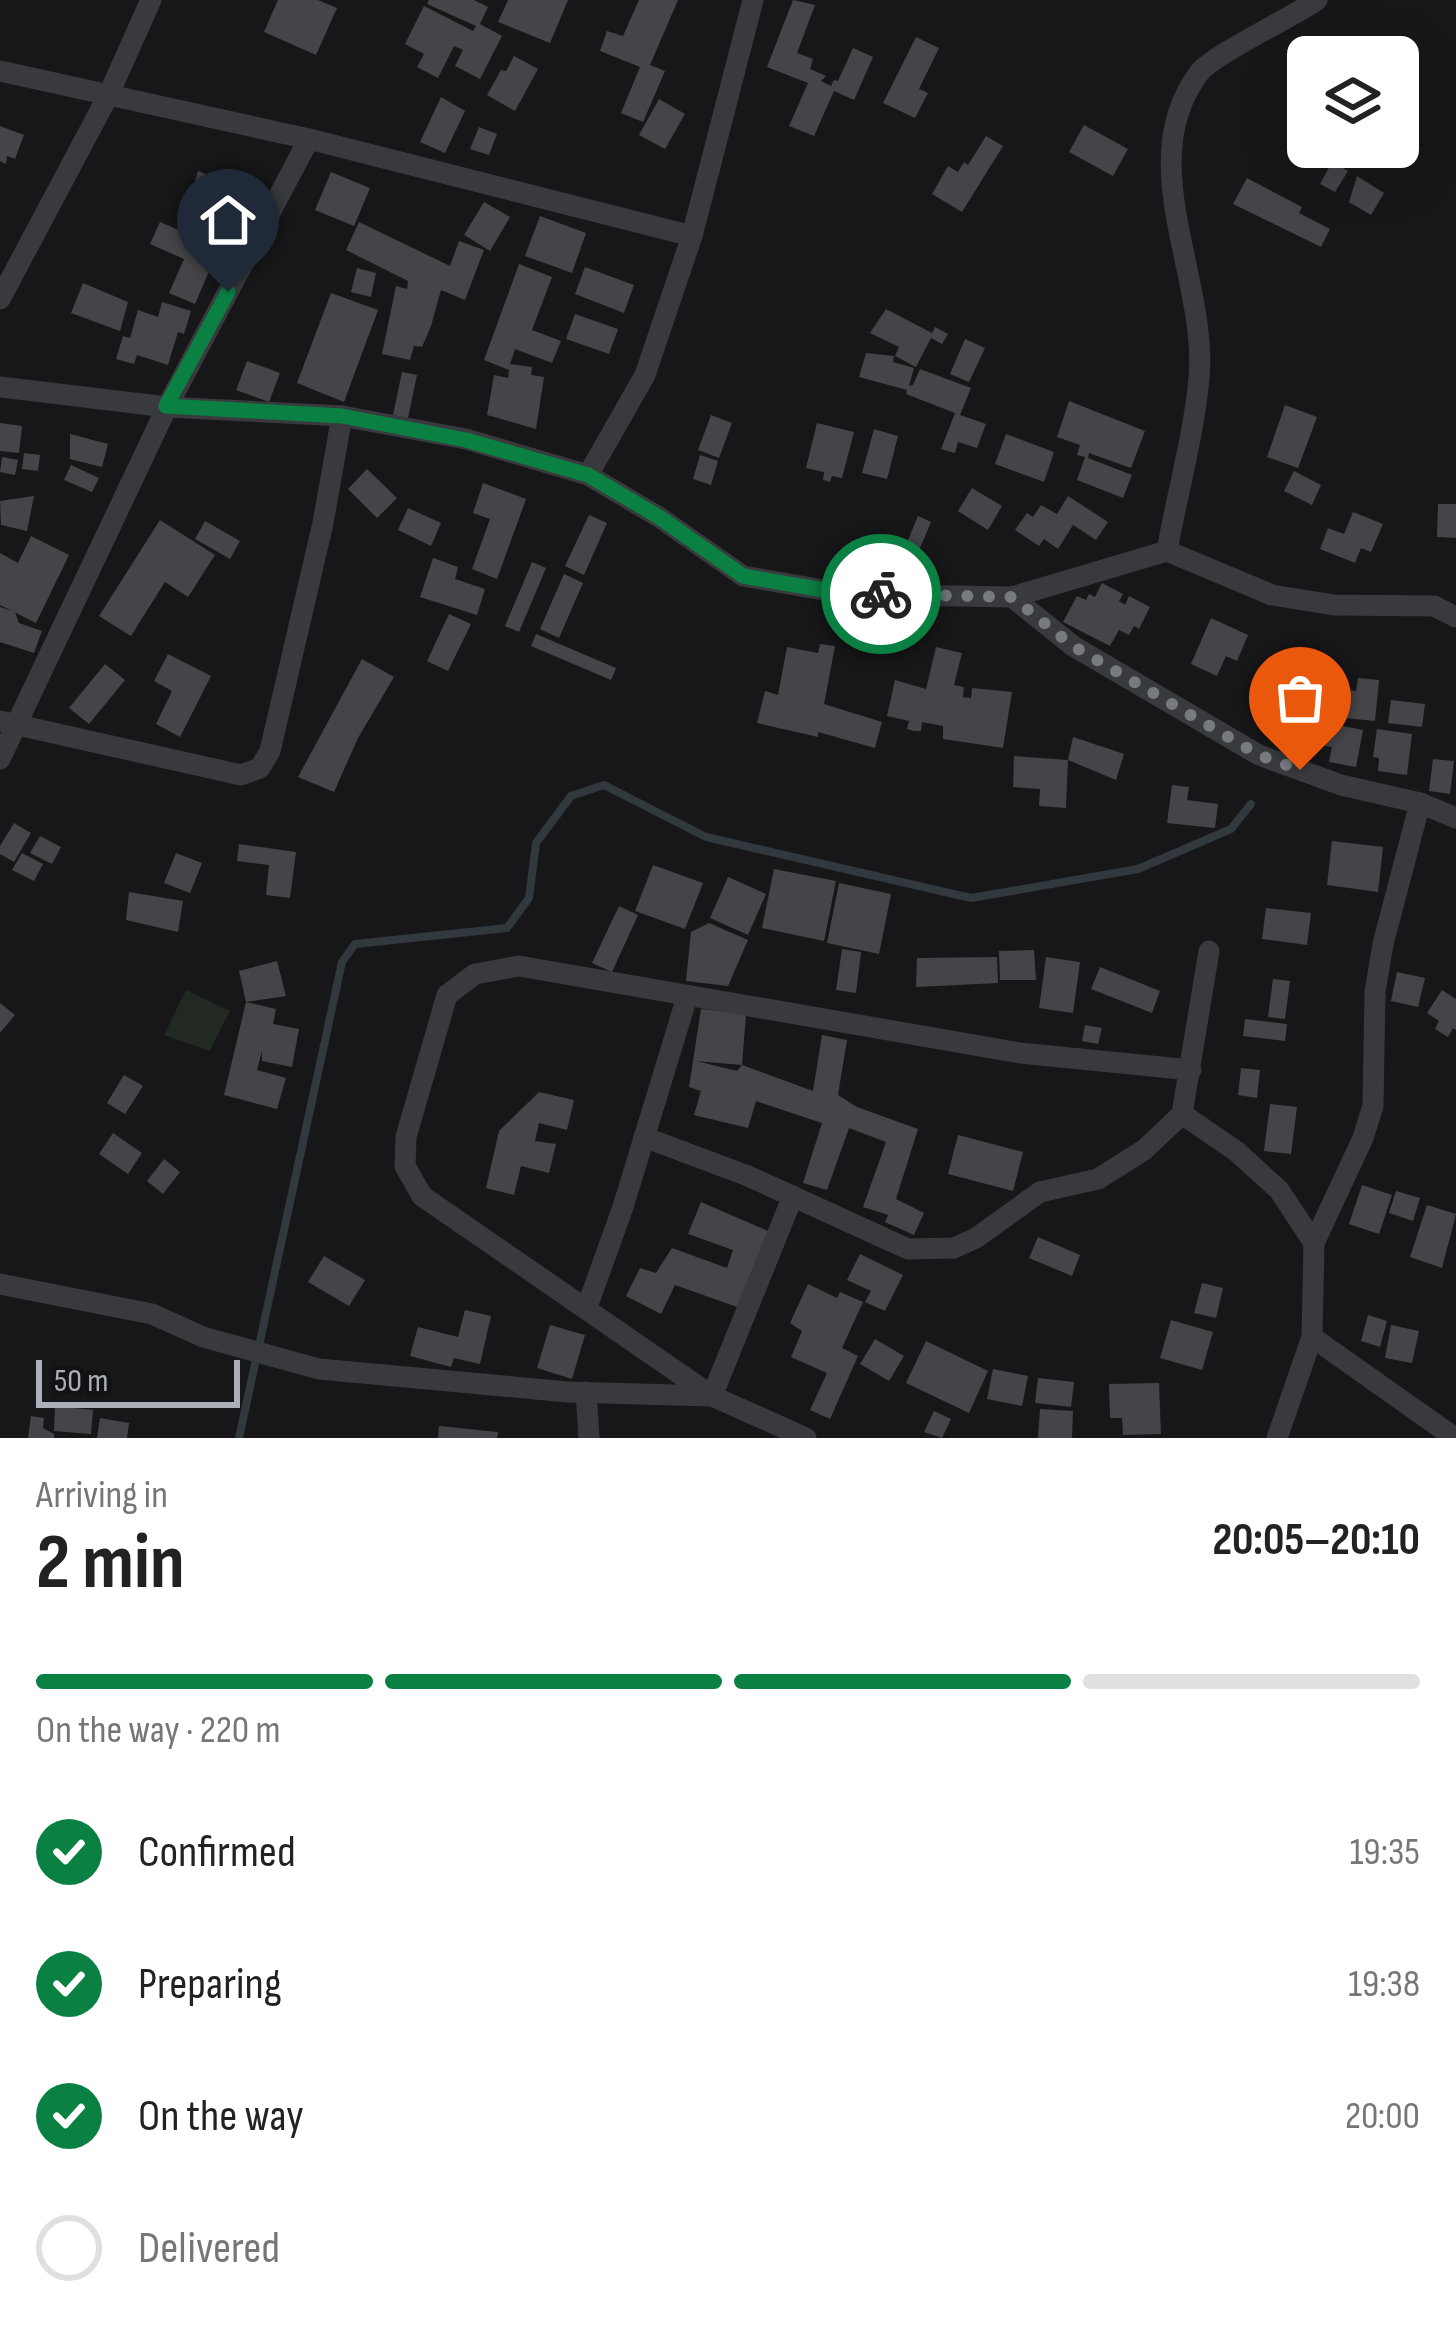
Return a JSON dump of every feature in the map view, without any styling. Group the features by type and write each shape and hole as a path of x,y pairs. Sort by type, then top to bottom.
{"street":[{"path":"0,299 108,96 151,0"},
{"path":"588,475 645,375 692,236 753,0"},
{"path":"1167,551 1199,376 1197,325 1179,230 1171,135 1183,99 1203,67 1317,0"},
{"path":"0,71 309,139 692,236"},
{"path":"0,759 9,723 166,406 309,139"},
{"path":"0,387 166,406 342,416 466,440 588,475 743,576 847,594 1012,597 1167,551 1272,595 1334,605 1445,602 1456,616"},
{"path":"9,723 241,775 260,767 270,751 302,621 342,416"},
{"path":"1012,597 1073,646 1259,755 1456,818"},
{"path":"1277,1438 1312,1337 1314,1243 1373,1106 1378,976 1420,803"},
{"path":"644,1137 793,1196 908,1249 954,1248 976,1238 1040,1192 1098,1179 1144,1150 1182,1114 1209,952"},
{"path":"806,1438 712,1396 422,1196 405,1166 406,1137 447,994 475,974 519,966 1020,1053 1191,1070"},
{"path":"587,1307 687,997"},
{"path":"1182,1114 1236,1150 1279,1190 1314,1243"},
{"path":"712,1396 793,1196"},
{"path":"0,1284 152,1314 203,1337 319,1370 586,1392 712,1396"},
{"path":"1312,1337 1455,1438"},
{"path":"586,1392 589,1438"}],"shaded area":[{"path":"186,990 230,1011 210,1051 164,1035"}],"building":[{"path":"278,0 318,0 337,8 316,55 264,32"},
{"path":"429,0 474,0 488,7 480,24 502,36 480,79 455,66 463,50 454,46 438,78 417,67 424,54 405,44 424,6 473,31 476,26 427,4"},
{"path":"508,0 568,0 550,43 498,22"},
{"path":"639,0 678,0 650,65 665,71 643,122 621,113 640,67 600,51 607,31 623,36"},
{"path":"793,0 815,5 797,53 813,59 810,69 826,76 821,81 831,86 838,81 853,48 873,57 854,100 834,91 814,136 789,126 808,83 767,67"},
{"path":"916,37 939,48 919,89 928,93 915,118 883,103"},
{"path":"514,56 538,69 515,111 487,95"},
{"path":"441,97 465,111 445,153 420,142"},
{"path":"659,99 685,114 665,149 639,135"},
{"path":"1084,125 1128,149 1113,176 1069,152"},
{"path":"0,126 24,135 15,159 7,156 6,164 0,161"},
{"path":"479,127 497,134 489,155 470,149"},
{"path":"986,136 1003,146 962,212 932,194 948,166 958,172 964,162 968,165"},
{"path":"1329,168 1348,171 1335,192 1320,184"},
{"path":"198,171 232,184 206,242 219,248 195,304 169,293 184,259 150,244 160,222 181,231"},
{"path":"331,172 370,188 354,226 315,210"},
{"path":"1357,176 1384,193 1371,215 1349,202"},
{"path":"1247,178 1302,207 1299,213 1330,229 1321,247 1233,204"},
{"path":"484,202 510,217 490,251 464,235"},
{"path":"540,216 586,233 572,273 525,256"},
{"path":"359,222 450,266 459,241 484,250 465,300 441,290 422,347 414,346 410,360 382,354 396,286 407,289 408,281 346,250"},
{"path":"519,264 552,277 532,330 561,341 552,363 515,349 510,364 532,367 531,375 544,377 536,429 487,415 494,375 508,378 509,370 484,360"},
{"path":"585,267 634,285 624,313 575,294"},
{"path":"357,268 376,273 371,297 351,292"},
{"path":"83,283 128,302 120,331 71,313"},
{"path":"331,293 378,310 344,402 297,383"},
{"path":"162,302 191,311 184,334 178,332 168,365 137,355 134,364 116,359 123,336 130,338 138,310 158,317"},
{"path":"886,309 932,333 935,327 948,334 942,344 931,338 916,367 895,356 899,347 870,333"},
{"path":"575,314 618,329 609,354 566,339"},
{"path":"965,339 985,348 969,382 950,374"},
{"path":"866,353 894,356 893,362 914,368 909,386 920,369 971,388 960,415 986,424 977,448 958,442 955,453 941,449 955,413 906,394 907,390 859,377"},
{"path":"247,361 280,373 269,402 236,390"},
{"path":"402,372 417,375 408,418 393,415"},
{"path":"1069,401 1145,431 1131,468 1089,453 1088,458 1132,475 1123,498 1077,480 1085,457 1077,455 1080,445 1057,437"},
{"path":"1285,405 1317,417 1298,468 1267,457"},
{"path":"711,415 732,423 719,458 698,450"},
{"path":"0,423 22,426 19,453 0,451"},
{"path":"817,423 854,432 842,478 832,476 830,482 823,480 824,472 806,468"},
{"path":"874,429 898,436 887,479 862,473"},
{"path":"70,434 108,444 102,467 70,459"},
{"path":"1006,434 1054,452 1044,482 995,464"},
{"path":"24,453 40,455 38,471 22,469"},
{"path":"700,455 718,461 711,485 693,479"},
{"path":"2,457 18,460 15,475 0,472"},
{"path":"71,465 99,478 92,492 64,480"},
{"path":"367,469 397,498 377,518 348,489"},
{"path":"1294,471 1321,485 1312,505 1284,491"},
{"path":"483,483 526,499 497,579 472,569 490,519 473,513"},
{"path":"972,488 1002,506 988,530 958,511"},
{"path":"34,496 27,531 1,525 0,501"},
{"path":"1068,496 1108,522 1096,540 1073,525 1058,549 1044,539 1039,546 1015,530 1027,513 1033,517 1041,505 1057,514"},
{"path":"1438,504 1456,504 1456,538 1437,537"},
{"path":"408,508 441,523 431,546 398,530"},
{"path":"1353,512 1383,524 1371,552 1361,548 1355,563 1320,549 1328,528 1344,534"},
{"path":"589,515 607,523 584,575 565,566"},
{"path":"918,516 931,522 915,560 902,554"},
{"path":"160,520 215,555 188,597 165,582 131,636 99,616"},
{"path":"205,521 240,541 230,559 195,539"},
{"path":"31,536 69,555 36,623 0,605 0,553 18,563"},
{"path":"433,558 458,567 455,579 485,589 477,615 420,597"},
{"path":"532,562 546,568 519,632 505,626"},
{"path":"564,574 583,583 559,638 540,629"},
{"path":"1102,583 1123,594 1119,601 1125,605 1129,596 1150,607 1139,629 1134,626 1129,635 1119,630 1110,646 1063,622 1077,596 1095,597"},
{"path":"0,607 15,612 19,623 42,631 34,653 0,642"},
{"path":"449,614 471,624 448,671 427,661"},
{"path":"1211,618 1248,635 1237,661 1226,656 1217,676 1191,664"},
{"path":"536,634 616,668 611,680 531,646"},
{"path":"820,644 835,646 824,704 882,722 875,748 818,732 818,737 757,723 765,691 778,695 787,647 818,653"},
{"path":"936,647 962,653 954,685 964,687 963,697 971,698 972,688 1012,692 1003,748 943,739 943,726 922,722 921,731 914,731 907,729 909,721 887,716 895,680 926,689"},
{"path":"168,654 211,676 180,737 156,724 172,691 154,681"},
{"path":"1286,657 1314,667 1310,678 1305,676 1292,710 1269,702"},
{"path":"362,659 394,677 358,738 334,792 298,777"},
{"path":"105,664 125,680 89,724 69,708"},
{"path":"1358,678 1379,680 1375,721 1323,716 1326,688 1356,691"},
{"path":"1391,700 1425,704 1422,727 1388,723"},
{"path":"1322,722 1363,730 1356,767 1329,762 1332,747 1318,745"},
{"path":"1377,729 1412,734 1407,775 1378,771 1379,758 1373,757"},
{"path":"1073,737 1124,754 1116,780 1068,760"},
{"path":"1014,756 1068,760 1066,808 1039,806 1040,789 1013,787"},
{"path":"1433,759 1454,761 1450,794 1429,791"},
{"path":"1172,785 1189,787 1187,800 1218,804 1215,828 1167,823"},
{"path":"14,823 31,833 14,862 0,854 0,846"},
{"path":"40,836 61,847 52,864 30,853"},
{"path":"1332,841 1383,847 1378,892 1327,885"},
{"path":"239,844 296,852 290,898 266,895 269,865 237,861"},
{"path":"22,853 43,864 34,881 12,870"},
{"path":"176,853 202,863 190,893 164,883"},
{"path":"653,865 703,883 685,929 635,911"},
{"path":"774,869 836,881 824,941 762,928"},
{"path":"728,877 766,894 748,935 710,918"},
{"path":"839,883 891,894 879,954 827,943"},
{"path":"129,892 183,901 178,932 126,920"},
{"path":"619,906 638,915 612,972 592,963"},
{"path":"1266,908 1311,913 1307,945 1262,939"},
{"path":"709,923 748,940 728,986 686,981 691,932"},
{"path":"842,949 861,952 856,993 836,990"},
{"path":"1034,950 1036,980 1000,980 999,951"},
{"path":"997,957 998,983 916,987 917,958"},
{"path":"1046,957 1080,962 1073,1013 1039,1008"},
{"path":"277,961 286,996 246,1002 239,971"},
{"path":"1100,967 1160,991 1152,1013 1091,989"},
{"path":"1397,972 1425,978 1418,1007 1391,1001"},
{"path":"1273,979 1290,981 1285,1019 1268,1017"},
{"path":"1442,990 1456,999 1456,1030 1448,1037 1435,1029 1439,1021 1427,1013"},
{"path":"246,1002 276,1009 273,1024 299,1029 292,1067 262,1061 262,1051 257,1070 286,1078 277,1109 224,1095"},
{"path":"0,1003 15,1015 0,1033"},
{"path":"701,1009 746,1014 742,1065 813,1091 822,1035 847,1040 838,1095 857,1107 918,1129 896,1199 924,1213 914,1235 885,1222 888,1215 863,1207 886,1142 849,1128 827,1190 803,1183 822,1123 756,1101 748,1128 694,1115 701,1091 689,1087","holes":["696,1061 742,1065 737,1071"]},
{"path":"1245,1019 1287,1024 1285,1041 1243,1036"},
{"path":"1085,1025 1102,1028 1098,1044 1082,1041"},
{"path":"1241,1068 1260,1070 1257,1098 1238,1095"},
{"path":"124,1075 143,1086 125,1114 107,1103"},
{"path":"539,1092 574,1100 567,1130 539,1123 535,1141 556,1144 549,1173 521,1166 514,1195 486,1188 499,1131"},
{"path":"1270,1104 1297,1107 1291,1154 1264,1151"},
{"path":"113,1133 142,1153 128,1174 99,1154"},
{"path":"958,1135 1023,1152 1013,1191 948,1174"},
{"path":"164,1159 180,1172 163,1194 147,1181"},
{"path":"1362,1185 1392,1195 1379,1234 1349,1224"},
{"path":"1396,1191 1420,1198 1413,1221 1389,1213"},
{"path":"701,1202 768,1231 737,1307 675,1285 661,1314 626,1296 640,1268 656,1273 672,1248 727,1268 733,1250 688,1234"},
{"path":"1427,1205 1456,1214 1442,1268 1410,1257"},
{"path":"1038,1237 1080,1255 1072,1276 1029,1258"},
{"path":"860,1254 903,1275 885,1311 865,1302 871,1291 847,1280"},
{"path":"324,1256 365,1280 349,1306 308,1282"},
{"path":"1202,1283 1223,1288 1216,1318 1194,1313"},
{"path":"808,1284 837,1298 840,1292 863,1302 842,1348 858,1356 830,1419 810,1410 827,1373 791,1357 802,1331 790,1323"},
{"path":"465,1310 491,1316 480,1364 454,1358 451,1367 410,1356 418,1327 458,1337"},
{"path":"1368,1315 1387,1321 1380,1347 1361,1341"},
{"path":"1171,1320 1213,1332 1202,1370 1160,1358"},
{"path":"550,1325 585,1335 572,1379 537,1368"},
{"path":"1391,1325 1419,1331 1412,1363 1385,1358"},
{"path":"875,1339 904,1356 889,1381 860,1364"},
{"path":"926,1341 988,1371 969,1413 906,1383"},
{"path":"993,1369 1028,1376 1022,1406 987,1399"},
{"path":"1038,1378 1074,1382 1071,1407 1035,1403"},
{"path":"1159,1383 1161,1434 1123,1435 1122,1418 1110,1418 1109,1384"},
{"path":"55,1406 93,1410 91,1434 54,1431"},
{"path":"1040,1409 1073,1411 1072,1438 1038,1438"},
{"path":"934,1411 951,1419 942,1438 924,1432"},
{"path":"31,1416 44,1418 43,1428 54,1438 28,1438"},
{"path":"100,1418 129,1423 127,1438 97,1438"},
{"path":"439,1426 498,1432 497,1438 438,1438"}],"waterway":[{"path":"239,1438 342,962 355,944 507,928 529,898 536,843 571,796 604,785 706,837 971,898 1138,869 1231,829 1251,804"}],"way so far":[{"path":"881,594 1012,597 1073,646 1259,755 1300,770"}],"route":[{"path":"228,292 166,406 342,416 466,440 588,475 743,576 847,594 881,594"}]}
